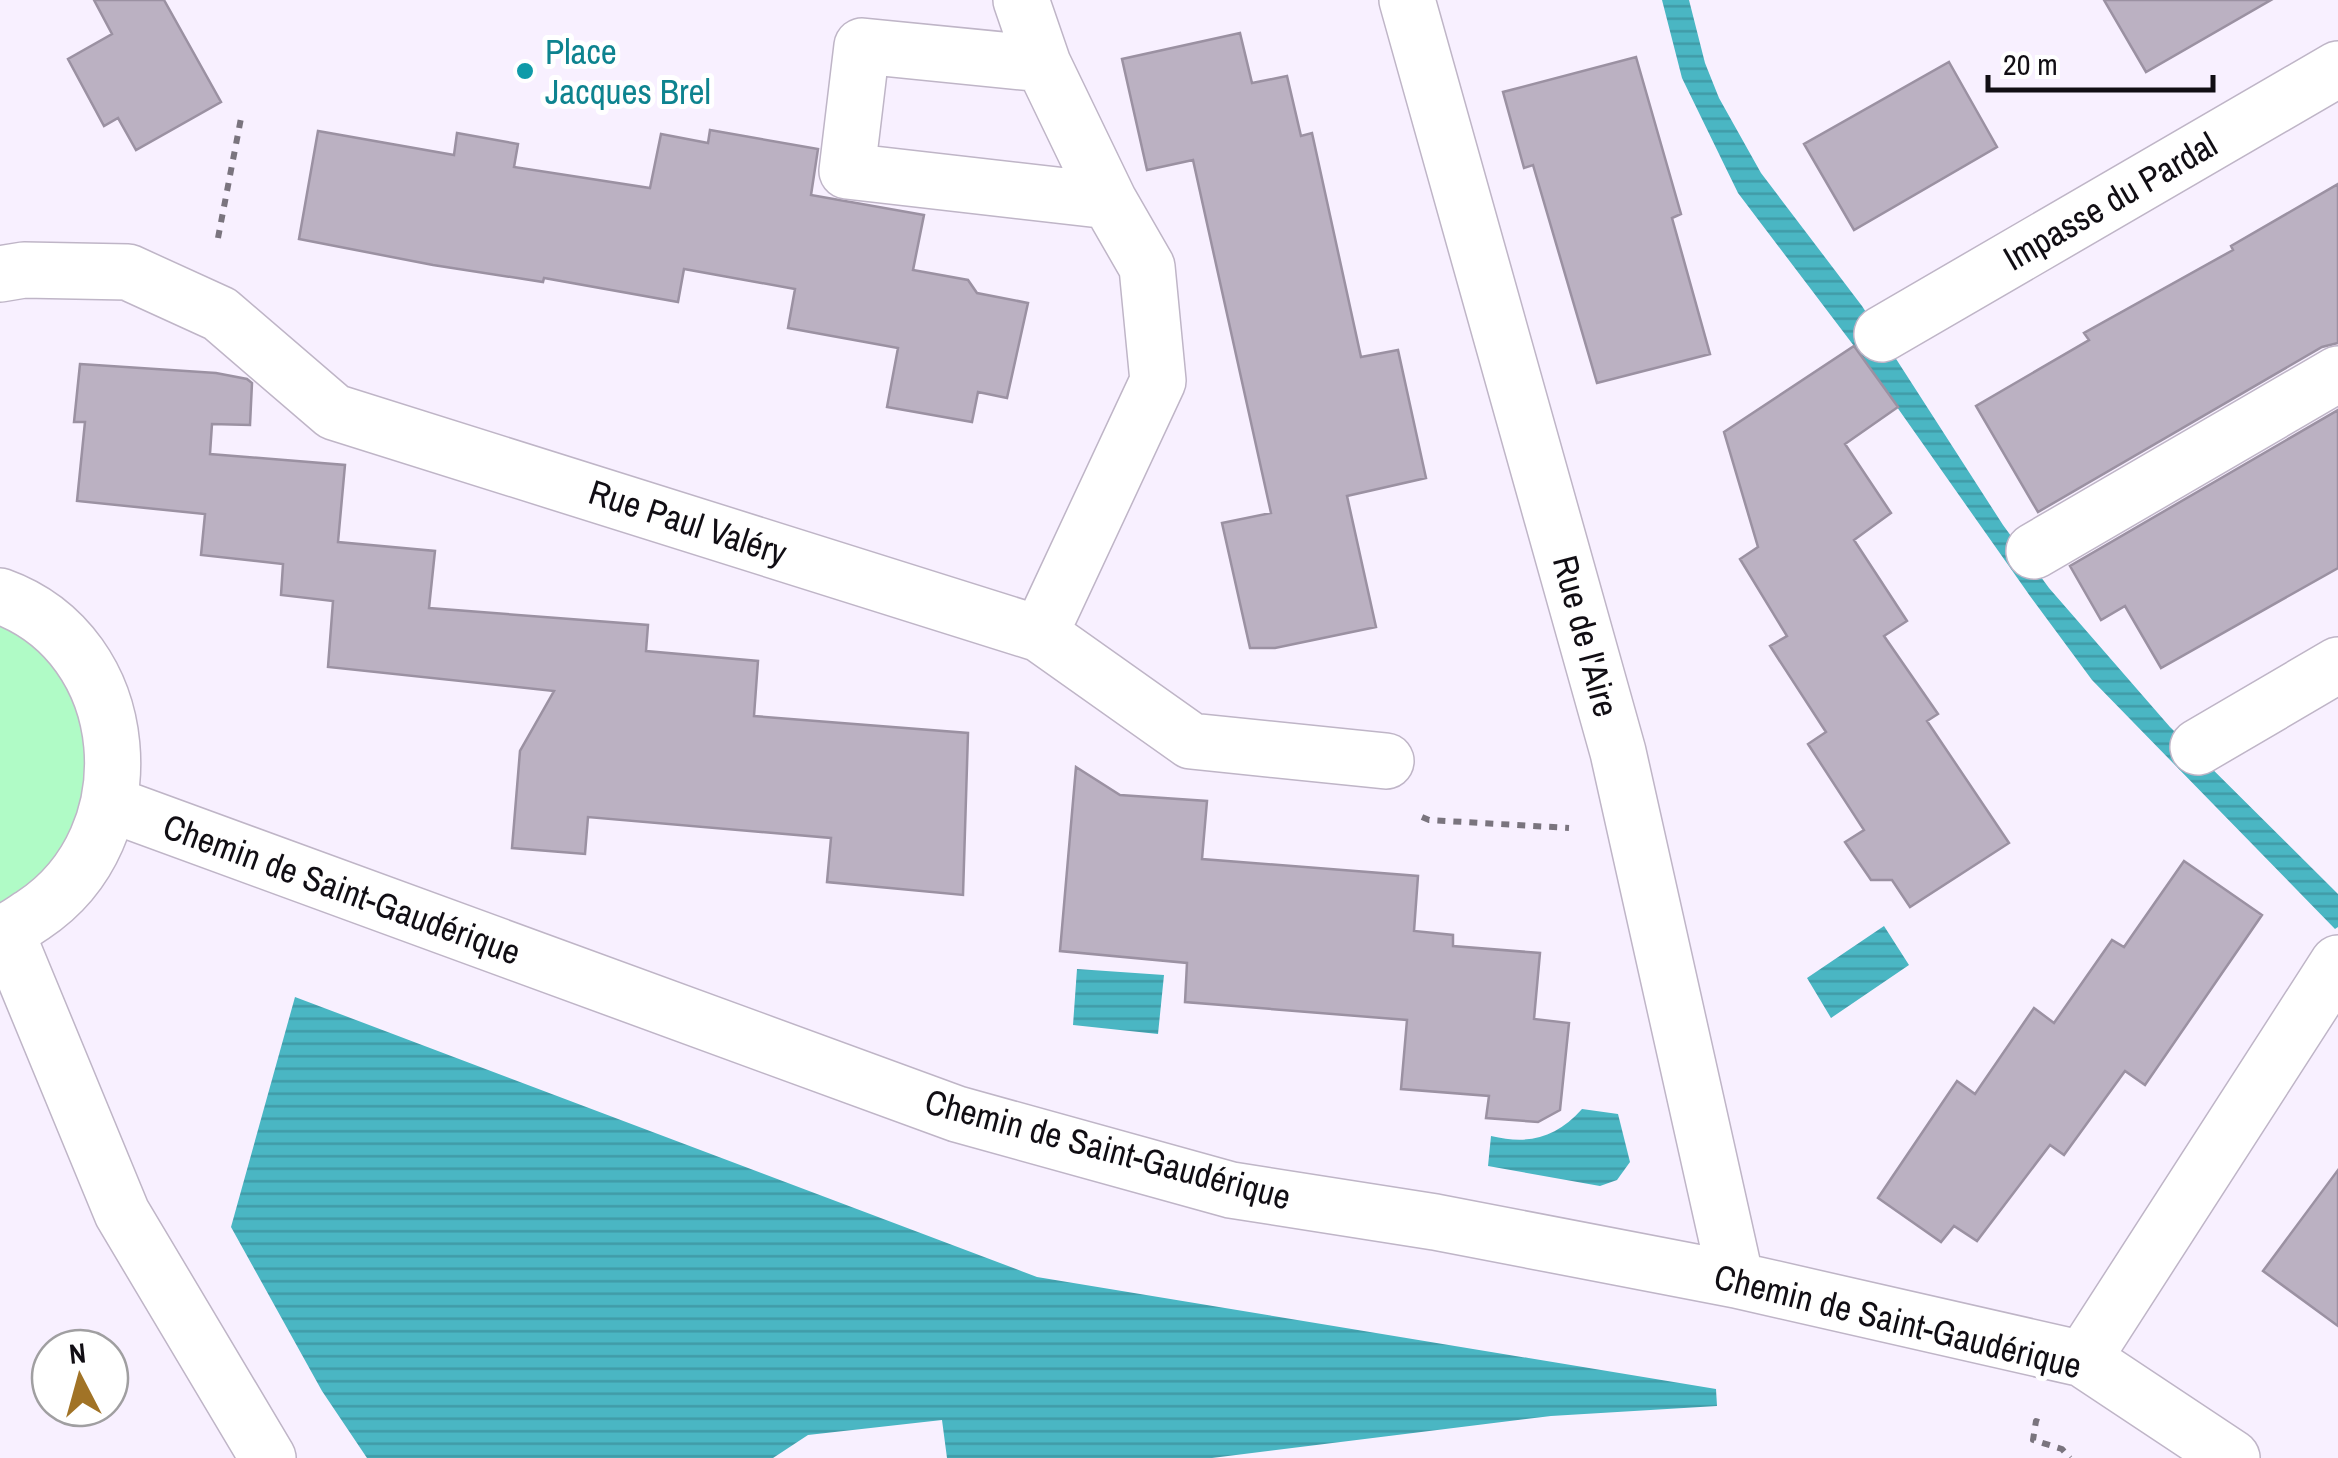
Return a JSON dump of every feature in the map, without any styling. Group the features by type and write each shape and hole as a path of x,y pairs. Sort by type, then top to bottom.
{"street":[{"path":"1021,0 1044,64 1109,201 1147,266 1158,381 1040,634"},
{"name":"Rue de l'Aire","path":"1407,0 1618,752 1736,1280"},
{"path":"1044,64 862,46 847,171 1109,201"},
{"name":"Impasse du Pardal","path":"1882,334 2338,69"},
{"name":"Rue Paul Valéry","path":"0,274 24,270 128,272 220,314 334,412 1040,634 1191,741 1386,761"},
{"path":"2034,551 2338,374"},
{"path":"0,596 19,603 52,626 79,654 104,701 114,752 110,804 90,857 54,901 3,933 122,1213 268,1458"},
{"path":"2198,747 2338,665"},
{"name":"Chemin de Saint-Gaudérique","path":"110,804 957,1114 1232,1190 1435,1222 1736,1280 2084,1359 2232,1458"},
{"path":"2084,1359 2338,964"}],"path":[{"path":"157,285 214,264 242,112"},
{"path":"1386,761 1396,795 1409,811 1429,820 1586,828"},
{"path":"2052,1426 2036,1421 2032,1440 2062,1450 2070,1458"}],"green space":[{"path":"0,596 52,626 110,804 0,934"}],"water":[{"path":"1662,0 1689,0 1705,63 1719,98 1761,173 1862,306 2003,525 2049,588 2170,727 2338,894 2338,927 2335,929 2092,680 2030,596 1854,346 1738,193 1682,78"},
{"path":"1884,926 1909,965 1831,1018 1807,978"},
{"path":"1077,969 1164,975 1158,1034 1073,1025"},
{"path":"295,997 1037,1277 1716,1389 1717,1406 1551,1416 1212,1458 947,1458 942,1420 808,1435 773,1458 367,1458 322,1391 231,1227"},
{"path":"1582,1109 1618,1114 1630,1162 1617,1180 1600,1186 1488,1166 1491,1136 1518,1140 1541,1137 1562,1127"}],"building":[{"path":"94,0 164,0 221,102 136,150 118,118 104,126 68,59 112,34"},
{"path":"2104,0 2271,0 2146,72"},
{"path":"1240,33 1252,83 1287,76 1301,136 1312,133 1361,357 1398,350 1426,478 1347,496 1376,627 1275,648 1250,648 1222,523 1271,513 1193,160 1147,170 1122,59"},
{"path":"1636,57 1681,214 1672,218 1710,354 1597,383 1533,165 1524,168 1503,92"},
{"path":"1949,62 1997,147 1854,230 1804,144"},
{"path":"710,130 818,149 811,195 924,215 913,270 968,280 977,293 1028,303 1007,398 978,392 972,422 887,407 898,348 788,328 795,289 684,269 678,302 544,278 543,282 433,265 299,239 318,131 454,155 457,133 518,144 514,167 650,188 661,134 708,143"},
{"path":"2338,184 2338,343 2322,347 2038,512 1976,406 2089,340 2084,333 2233,250 2231,246"},
{"path":"1854,346 1898,407 1845,444 1891,513 1854,540 1907,621 1884,636 1938,714 1927,721 2009,843 1910,907 1892,880 1871,880 1845,842 1864,830 1808,744 1826,732 1770,646 1787,636 1740,559 1758,547 1724,432"},
{"path":"80,364 216,373 247,379 252,383 250,425 212,424 210,454 345,465 338,542 435,551 429,608 648,625 646,651 758,661 754,716 968,733 963,895 827,882 831,838 588,817 585,854 512,848 520,751 554,691 328,667 333,601 281,595 283,564 201,555 205,514 77,501 85,422 74,422"},
{"path":"2338,410 2338,568 2161,668 2125,606 2101,620 2070,566"},
{"path":"1076,767 1120,795 1207,801 1202,859 1418,876 1414,931 1453,935 1453,946 1540,953 1534,1019 1569,1023 1560,1110 1538,1122 1486,1118 1489,1096 1401,1089 1407,1020 1185,1002 1187,963 1060,951"},
{"path":"2184,861 2262,915 2145,1085 2125,1071 2064,1155 2050,1145 1977,1241 1954,1226 1941,1242 1878,1198 1957,1081 1975,1094 2034,1008 2054,1023 2112,940 2124,947"},
{"path":"2338,1170 2338,1326 2263,1271"}],"place":[{"name":"Place Jacques Brel","path":"525,71"}]}
